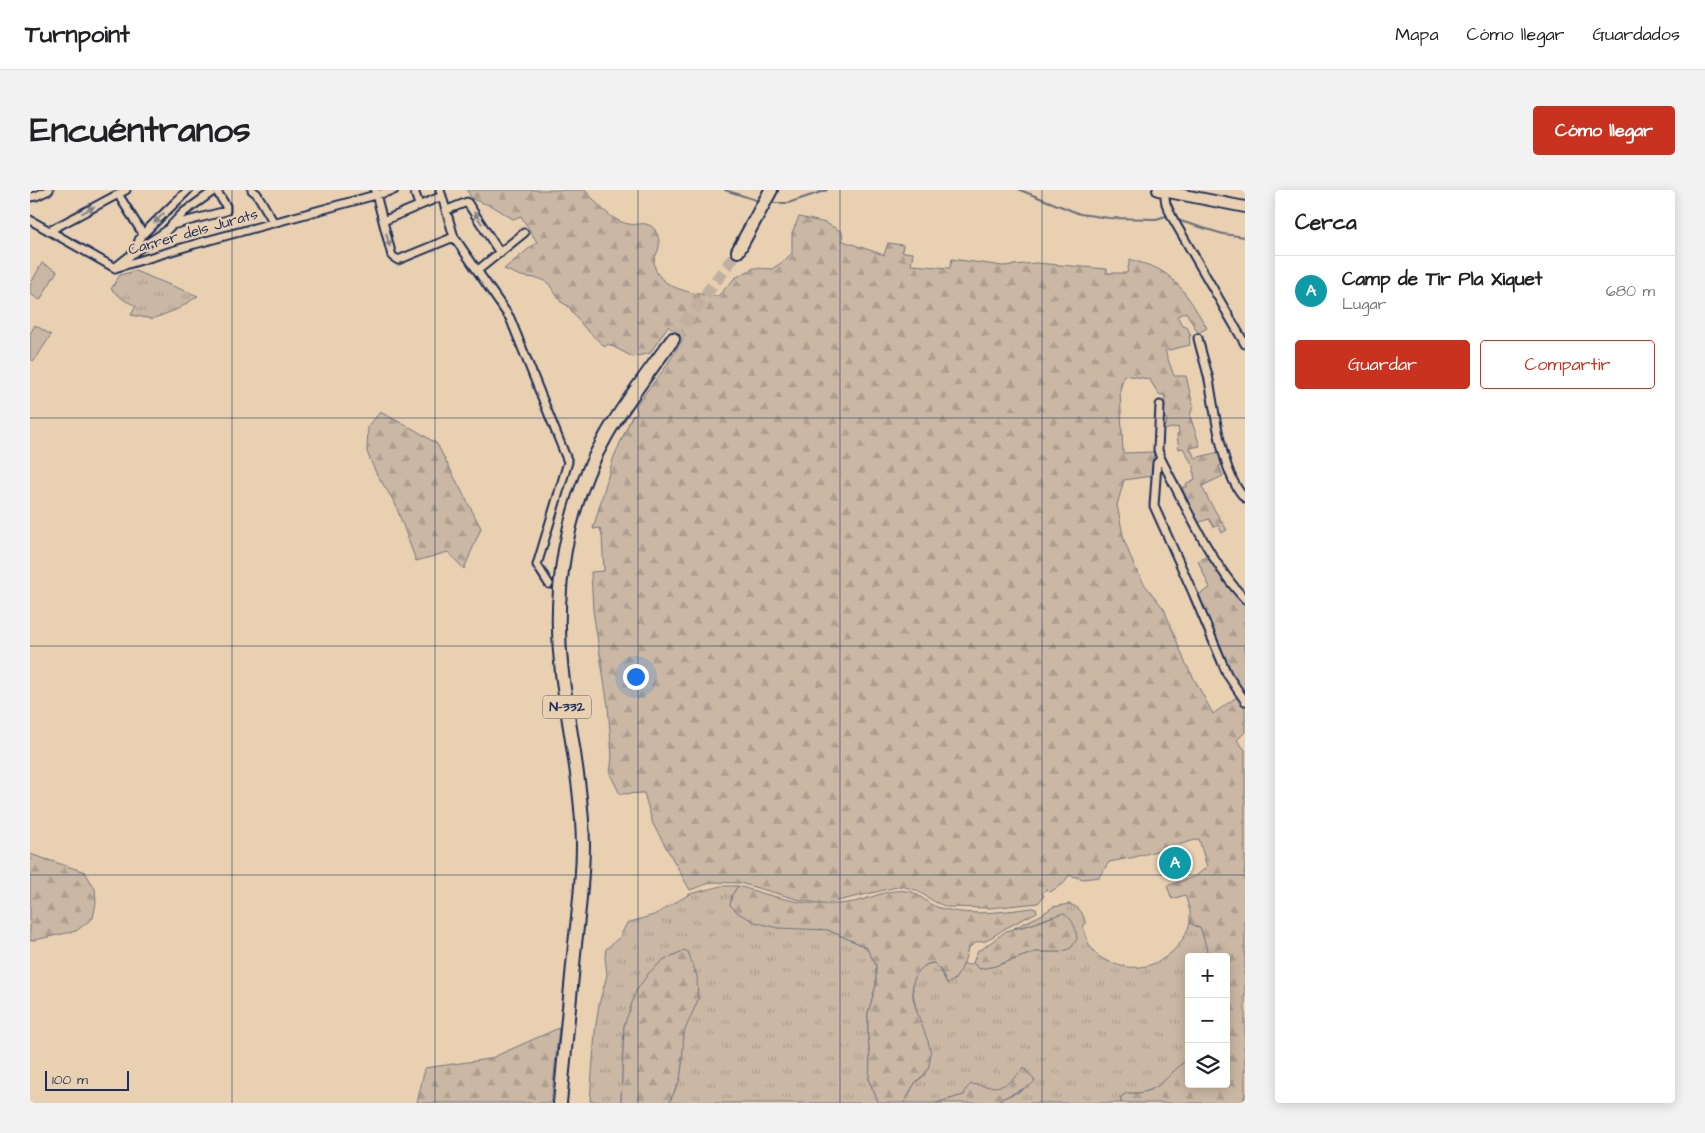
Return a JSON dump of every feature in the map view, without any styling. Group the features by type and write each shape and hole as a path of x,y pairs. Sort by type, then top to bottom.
{"highway":[{"path":"738,251 772,190"},
{"path":"759,214 767,208 776,190"},
{"name":"N-332","path":"560,1103 581,885 583,845 577,775 559,649 558,611 563,560 572,516 595,458 621,411 673,339"}],"street":[{"path":"30,197 49,190"},
{"path":"49,231 126,190"},
{"path":"140,261 134,258 133,254 143,234 188,190"},
{"path":"30,220 115,268 136,250 166,231 184,212 216,190 226,206 226,211 172,225"},
{"path":"252,190 257,194 274,223"},
{"name":"Carrer dels Jurats","path":"115,268 376,192 394,190"},
{"path":"414,190 419,205"},
{"path":"1161,191 1245,207"},
{"path":"1161,191 1173,219 1245,344"},
{"path":"376,192 392,256 398,260 454,237"},
{"path":"383,221 441,193 454,237 510,318 568,462 537,564 549,584"},
{"path":"118,194 143,234"},
{"path":"447,210 467,202 500,253"},
{"path":"478,270 524,233"},
{"path":"1198,338 1224,456 1239,492 1245,498"},
{"path":"1160,405 1158,450 1161,459 1213,556 1237,591 1245,599"},
{"path":"1161,459 1157,463 1154,506 1227,674 1245,701"}],"green space":[{"path":"467,190 585,190 604,211 616,219 629,224 651,226 658,235 659,244 654,261 656,271 661,278 678,289 699,294 718,296 735,278 754,268 772,269 784,261 792,253 792,233 799,217 826,223 842,232 843,241 884,255 888,243 903,245 902,252 913,253 911,265 950,268 952,259 1003,266 1036,263 1107,269 1107,273 1127,273 1130,259 1160,270 1181,288 1207,328 1198,333 1186,312 1177,316 1183,326 1187,327 1191,336 1189,336 1190,345 1165,351 1174,376 1186,376 1193,406 1190,416 1200,446 1190,448 1195,458 1219,452 1223,464 1219,466 1223,476 1202,486 1227,530 1222,533 1218,525 1214,527 1209,519 1197,523 1182,487 1187,487 1186,484 1195,479 1193,470 1195,469 1183,448 1179,449 1178,427 1162,430 1163,425 1166,425 1167,419 1164,418 1165,396 1159,394 1149,379 1124,375 1120,390 1123,453 1154,452 1151,476 1124,480 1117,505 1124,540 1135,568 1145,585 1164,609 1185,662 1213,714 1238,696 1245,705 1245,732 1237,740 1245,750 1245,1103 1121,1103 1121,1097 1127,1093 1138,1093 1155,1088 1185,1062 1185,1088 1230,1088 1230,953 1207,953 1201,929 1190,923 1190,911 1185,895 1172,899 1167,886 1196,876 1207,867 1199,839 1135,857 1109,862 1099,877 1083,879 1069,875 1063,884 1050,892 1047,889 1042,893 1044,896 1038,903 990,908 947,907 916,890 901,886 833,902 820,903 800,900 740,883 713,882 690,890 653,824 644,793 620,794 610,774 612,757 608,706 593,610 591,572 604,571 600,528 593,529 613,459 632,416 637,414 636,405 665,368 683,339 668,326 650,353 633,357 608,344 605,347 584,327 568,306 561,302 549,284 541,279 521,276 504,269 537,242 521,216 513,219 494,207 472,199"},
{"path":"42,263 57,271 40,300 30,294 30,285"},
{"path":"135,271 198,296 178,309 152,319 131,315 136,306 124,300 111,289 120,275"},
{"path":"35,325 51,335 34,361 30,359 30,334"},
{"path":"380,412 417,431 437,444 481,528 464,569 448,552 416,561 395,503 376,473 367,452 368,427"},
{"path":"1209,555 1245,605 1245,692 1230,671 1198,595 1210,588 1198,561"},
{"path":"30,854 85,872 95,889 96,903 93,918 76,931 30,941"},
{"path":"721,886 738,886 732,895 828,930 866,947 876,965 876,985 868,1013 868,1036 870,1058 869,1081 879,1103 669,1103 680,1079 682,1064 685,950 663,960 648,975 624,1026 621,1103 590,1101 595,1032 599,1004 607,975 606,949 620,937 627,923 654,915 690,894"},
{"path":"738,886 779,898 806,903 847,903 892,891 907,891 937,907 960,912 984,913 1032,908 1036,909 1037,912 1004,929 986,941 977,942 968,948 959,974 952,982 947,984 940,969 934,963 927,964 921,969 915,977 913,997 930,1049 928,1068 915,1083 904,1103 879,1103 869,1081 870,1058 868,1036 868,1013 876,985 876,965 866,947 828,930 777,928 755,922 738,913 730,905 732,895"},
{"path":"1069,904 1077,907 1086,924 1083,926 1085,935 1095,953 1115,964 1127,967 1151,965 1161,960 1179,945 1190,923 1201,929 1207,953 1185,953 1185,1062 1155,1088 1138,1093 1127,1093 1121,1097 1121,1103 996,1103 996,1101 1023,1090 1024,1069 1012,1082 1001,1088 966,1089 964,1095 936,1103 904,1103 915,1083 925,1075 913,990 914,979 918,972 926,965 934,963 940,969 945,979 954,981 964,963 967,965 973,963 980,969 995,966 1035,952 1061,952 1053,916 1030,925 1014,928 1053,907"},
{"path":"1063,913 1072,921 1076,931 1077,939 1071,948 1061,952 1035,952 995,966 980,969 973,963 978,950 1006,931 1030,925"},
{"path":"685,950 688,952 697,976 698,1000 684,1032 680,1079 669,1103 621,1103 624,1026 636,991 648,974 663,960"},
{"path":"559,1028 551,1103 417,1103 425,1068 489,1059"},
{"path":"1024,1068 1035,1081 1031,1085 996,1103 936,1103 964,1095 966,1089 971,1084 995,1087 1006,1084"}],"waterway":[{"path":"725,190 759,201"},
{"path":"769,203 788,203 827,190"},
{"path":"1020,190 1080,214 1109,218 1156,219 1166,216 1170,218"},
{"path":"1177,220 1223,234 1245,237"}],"tunnel":[{"path":"673,339 738,251"}],"place":[{"name":"Camp de Tir Pla Xiquet","path":"1175,863"}]}
